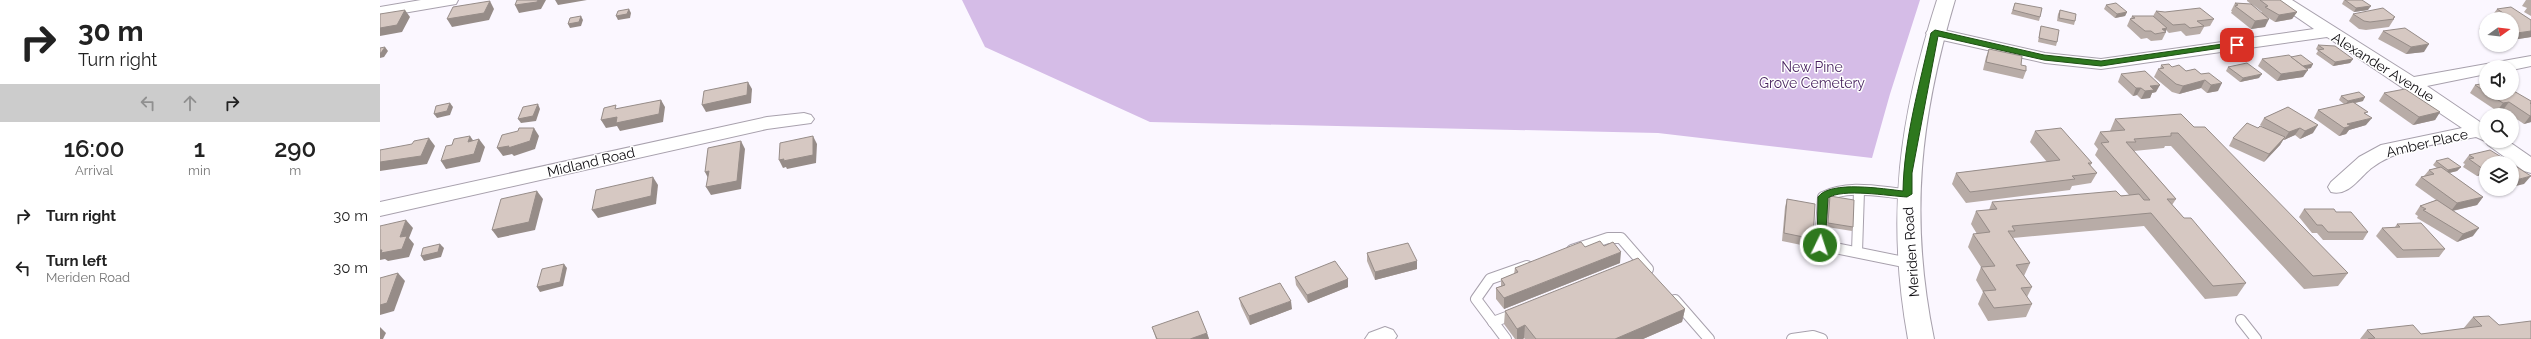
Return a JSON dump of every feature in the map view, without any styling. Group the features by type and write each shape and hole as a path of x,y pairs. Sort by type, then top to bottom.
{"main road":[{"name":"Meriden Road","path":"1921,339 1915,315 1909,263 1907,194 1908,167 1935,33 1946,0"}],"street":[{"path":"380,12 450,0"},
{"name":"Alexander Avenue","path":"2280,0 2328,32 2411,83 2479,130"},
{"path":"1935,33 2044,58 2101,64 2328,32"},
{"path":"2519,63 2531,61"},
{"path":"2411,83 2479,70"},
{"name":"Midland Road","path":"380,209 767,123 804,119"},
{"name":"Amber Place","path":"2338,187 2366,162 2388,149 2479,136"},
{"name":"Alexander Avenue","path":"2505,148 2531,166"}],"lane":[{"path":"1907,194 1838,191 1823,197 1820,245 1909,263"},
{"path":"1857,252 1859,191"},
{"path":"1564,253 1608,238 1621,238 1654,276"},
{"path":"1506,339 1476,299 1490,279 1542,261"},
{"path":"1630,270 1644,265"},
{"path":"1669,293 1709,339"},
{"path":"1493,322 1529,308"},
{"path":"2241,320 2256,339"},
{"path":"1792,339 1813,336 1822,339"}],"green space":[{"name":"New Pine Grove Cemetery","path":"962,0 1920,0 1890,94 1872,158 1658,133 1150,122 985,47"}],"building":[{"path":"517,0 538,0 537,2 515,5"},
{"path":"2260,0 2280,0 2297,12 2279,15 2265,7 2268,6"},
{"path":"2345,0 2362,0 2371,6 2356,8"},
{"path":"490,1 484,13 447,19 453,7"},
{"path":"2015,3 2042,8 2040,17 2013,10"},
{"path":"2116,3 2127,12 2117,14 2106,5"},
{"path":"2235,3 2251,4 2269,19 2255,21 2235,6 2238,5"},
{"path":"2511,7 2519,12 2502,12 2497,9"},
{"path":"2200,8 2214,19 2197,21 2204,26 2190,28 2185,24 2173,25 2156,11 2165,12"},
{"path":"2383,8 2395,17 2393,18 2394,19 2370,22 2364,21 2353,14"},
{"path":"629,9 627,14 616,16 618,11"},
{"path":"405,10 397,25 380,28 380,14"},
{"path":"2060,10 2076,14 2075,21 2059,18"},
{"path":"2519,12 2531,20 2531,31 2519,33"},
{"path":"581,16 579,22 568,24 570,18"},
{"path":"2132,16 2153,16 2167,28 2162,29 2166,32 2155,34 2151,31 2145,31 2130,19 2135,18"},
{"path":"2041,26 2059,30 2057,42 2039,38"},
{"path":"2405,28 2429,44 2411,47 2383,31"},
{"path":"2318,45 2335,46 2353,59 2335,62 2318,50 2324,49"},
{"path":"385,47 381,53 380,53 380,48"},
{"path":"1989,49 2022,56 2021,65 2026,66 2026,71 1986,62"},
{"path":"2289,55 2308,70 2281,74 2262,59"},
{"path":"2301,55 2313,64 2303,66 2291,57"},
{"path":"2247,63 2262,74 2243,78 2228,67"},
{"path":"2169,64 2172,67 2179,65 2186,71 2195,69 2201,74 2209,73 2222,83 2211,85 2205,80 2183,86 2176,84 2158,69 2164,68 2161,65"},
{"path":"2145,71 2160,85 2150,86 2154,90 2145,91 2141,88 2136,88 2121,74"},
{"path":"748,82 747,95 702,105 704,91"},
{"path":"2405,89 2440,112 2419,117 2384,93"},
{"path":"2359,92 2365,97 2348,101 2341,96"},
{"path":"2519,94 2531,101 2531,116 2509,102 2503,103 2498,100 2519,100"},
{"path":"661,100 659,114 616,123 617,117 601,120 604,108 616,105 615,109"},
{"path":"2353,102 2368,112 2364,113 2372,118 2347,124 2351,126 2344,128 2318,110"},
{"path":"450,103 447,111 434,114 436,106"},
{"path":"538,104 533,116 518,119 523,107"},
{"path":"2288,107 2318,125 2305,131 2300,128 2289,132 2264,118"},
{"path":"2181,114 2194,127 2205,127 2348,273 2313,276 2178,133 2171,133 2171,136 2134,139 2136,142 2126,142 2176,199 2167,199 2184,218 2191,218 2246,283 2213,286 2151,213 2012,226 2015,231 2008,231 2030,263 2016,265 2032,287 2021,288 2032,304 1994,308 1983,291 1996,290 1981,267 1995,266 1973,234 1990,232 1976,211 1997,209 1992,202 2116,191 2121,196 2139,194 2144,200 2150,200 2101,143 2109,142 2100,132 2125,130 2115,119"},
{"path":"2247,123 2258,128 2260,126 2285,137 2269,154 2233,138"},
{"path":"519,128 534,128 530,141 508,148 509,146 497,148 502,135 518,131"},
{"path":"2061,128 2092,163 2088,163 2097,173 2072,176 2075,179 1970,192 1956,173 2060,160 2035,131"},
{"path":"470,136 468,142 479,139 474,154 441,161 446,146 452,145 454,139"},
{"path":"813,136 813,155 783,161 784,159 779,160 780,143"},
{"path":"429,138 421,156 380,162 380,150 412,144 414,141"},
{"path":"741,141 737,181 706,187 709,171 705,172 708,148"},
{"path":"2490,150 2500,156 2479,156 2479,166 2469,159 2474,158 2469,155"},
{"path":"2448,158 2461,167 2448,170 2436,161"},
{"path":"2441,167 2479,194 2479,196 2483,197 2457,203 2421,177 2434,174 2429,170"},
{"path":"2519,168 2531,176 2519,179"},
{"path":"653,177 651,196 592,210 596,190"},
{"path":"537,191 529,222 492,230 501,199"},
{"path":"1830,196 1854,200 1853,227 1828,223"},
{"path":"1787,199 1815,204 1813,239 1784,233"},
{"path":"2437,200 2479,228 2463,234 2423,210 2426,209 2420,206"},
{"path":"2304,209 2334,209 2336,212 2351,212 2368,232 2328,232 2322,225 2317,225"},
{"path":"406,220 400,237 407,236 402,249 381,253 380,226"},
{"path":"2421,223 2445,249 2403,250 2382,228 2400,227 2397,224"},
{"path":"1600,241 1604,246 1613,242 1621,252 1504,298 1496,288 1505,285 1501,279 1518,272 1515,268 1581,242 1585,247"},
{"path":"1408,243 1417,261 1375,272 1367,253"},
{"path":"440,244 438,252 421,256 423,248"},
{"path":"1638,258 1685,309 1615,339 1536,339 1525,325 1517,329 1505,311"},
{"path":"1335,261 1348,279 1307,295 1295,277"},
{"path":"564,264 560,282 537,287 542,269"},
{"path":"398,273 387,303 380,305 380,278"},
{"path":"1280,283 1291,301 1249,316 1239,298"},
{"path":"1198,311 1207,333 1190,339 1157,339 1152,327"},
{"path":"2489,316 2499,325 2531,321 2531,339 2368,339 2375,338 2367,330 2413,325 2421,334 2482,326 2473,317"}],"route":[{"path":"1820,245 1823,197 1829,193 1850,190 1907,194 1907,173 1916,120 1935,33 2044,58 2101,64 2237,45"}]}
